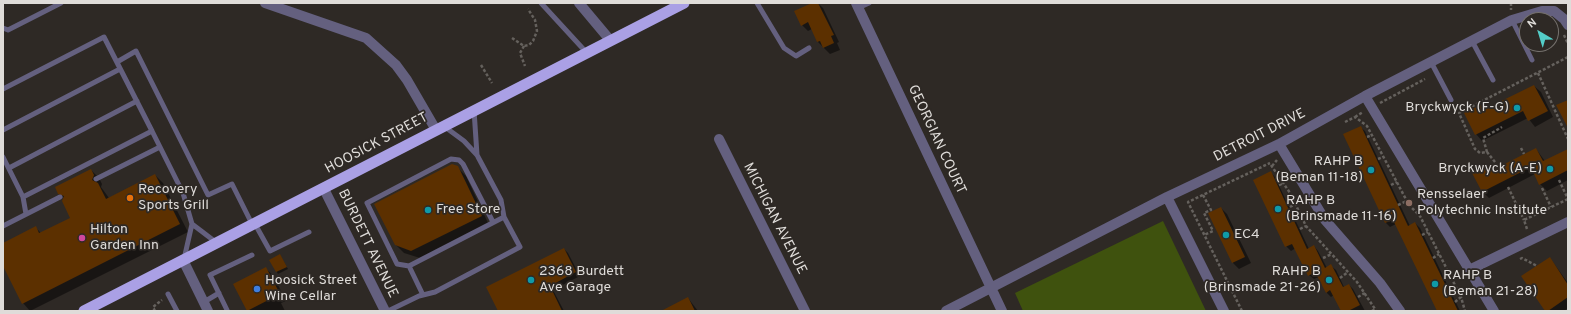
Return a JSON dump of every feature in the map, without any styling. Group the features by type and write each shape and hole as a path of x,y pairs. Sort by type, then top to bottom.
{"highway":[{"name":"HOOSICK STREET","path":"84,311 684,3"}],"street":[{"path":"265,3 366,38 396,65 439,128"},
{"path":"580,3 610,40"},
{"name":"GEORGIAN COURT","path":"857,5 1002,311"},
{"name":"DETROIT DRIVE","path":"946,311 1167,198 1279,144 1365,96 1512,20 1542,11 1554,11 1564,19 1568,25"},
{"path":"1365,96 1494,311"},
{"name":"MICHIGAN AVENUE","path":"719,139 805,311"},
{"path":"1279,144 1325,220 1380,283 1400,311"},
{"name":"BURDETT AVENUE","path":"324,189 385,311"},
{"path":"1167,198 1224,311"},
{"path":"1470,270 1568,222"},
{"path":"183,260 206,306"}],"lane":[{"path":"3,28 8,30 61,3"},
{"path":"541,3 586,52"},
{"path":"757,3 784,48 796,56 809,48"},
{"path":"857,5 869,3"},
{"path":"1512,20 1532,60"},
{"path":"3,89 104,37 183,193 192,224 183,260"},
{"path":"1472,41 1493,80"},
{"path":"117,62 136,51 208,195 232,184 270,251 309,232"},
{"path":"1432,62 1451,100"},
{"path":"3,130 120,69"},
{"path":"8,168 137,101"},
{"path":"474,110 478,155"},
{"path":"388,311 423,295 435,292 520,248 504,217 501,200 478,155 464,141 439,128"},
{"path":"23,197 152,131"},
{"path":"96,179 160,147"},
{"path":"3,157 23,197 26,214"},
{"path":"494,222 464,164 459,160 451,159 366,202 397,264 409,266 504,217"},
{"path":"3,226 60,197"},
{"path":"192,224 217,243"},
{"path":"227,310 210,275 252,255"},
{"path":"409,266 423,295"},
{"path":"206,306 220,293"},
{"path":"168,294 177,311"}],"path":[{"path":"525,66 520,53 524,46 529,45 533,41 537,31 535,20 528,9"},
{"path":"512,38 524,46"},
{"path":"1487,152 1480,153 1475,149 1459,113 1568,57"},
{"path":"482,65 492,83"},
{"path":"1538,73 1568,139"},
{"path":"1341,124 1355,117 1367,126 1407,201 1420,216 1461,297 1465,311"},
{"path":"1495,162 1487,152 1482,138 1502,127"},
{"path":"1367,137 1372,135"},
{"path":"1521,148 1524,154"},
{"path":"1261,153 1284,183 1306,226 1348,272 1365,293 1375,310"},
{"path":"1378,159 1384,157"},
{"path":"1242,311 1188,202 1270,163"},
{"path":"1524,220 1568,199 1559,180"},
{"path":"1391,185 1396,182"},
{"path":"1279,185 1284,183"},
{"path":"1508,187 1528,227 1526,231"},
{"path":"1542,188 1551,207"},
{"path":"1203,195 1210,210 1204,213 1213,231 1204,236"},
{"path":"1398,205 1407,201"},
{"path":"1290,207 1295,204"},
{"path":"1300,228 1306,226"},
{"path":"1422,235 1428,232"},
{"path":"1323,258 1332,254"},
{"path":"1433,258 1439,254"},
{"path":"1516,261 1522,258 1537,266"},
{"path":"1340,278 1348,272"},
{"path":"1444,278 1449,274"},
{"path":"1358,297 1365,293"},
{"path":"155,311 153,307 163,301 160,296"},
{"path":"1455,302 1461,297"}],"green space":[{"path":"1163,221 1206,311 1023,311 1015,293"}],"building":[{"path":"812,3 818,3 834,35 831,36 834,43 823,48 820,41 817,42 808,22 801,26 794,11"},
{"name":"Bryckwyck (F-G)","path":"1534,85 1548,111 1528,121 1523,111 1475,135 1464,113 1481,105 1483,110"},
{"name":"Bryckwyck (A-E)","path":"1568,100 1568,128 1556,105"},
{"path":"1361,126 1408,226 1415,222 1458,311 1437,311 1393,220 1385,223 1343,134"},
{"name":"Bryckwyck (A-E)","path":"1536,148 1543,161 1568,149 1568,170 1539,185 1531,167 1482,192 1472,173 1488,165 1491,171"},
{"name":"Free Store","path":"452,164 458,166 482,216 411,251 395,245 374,204"},
{"name":"Hilton Garden Inn","path":"91,169 94,175 92,180 98,183 106,199 155,174 180,224 22,304 3,266 3,243 36,226 39,233 70,218 62,201 64,196 58,194 55,187"},
{"path":"1271,171 1307,249 1314,245 1325,268 1331,264 1343,287 1349,284 1360,305 1348,311 1341,311 1330,290 1326,293 1315,272 1308,276 1292,244 1285,247 1253,180"},
{"name":"EC4","path":"1221,207 1245,257 1232,263 1208,213"},
{"name":"2368 Burdett Ave Garage","path":"564,248 576,272 550,286 562,311 498,311 486,287"},
{"path":"280,254 287,267 276,272 269,260"},
{"path":"1550,257 1568,285 1568,297 1548,311 1545,311 1521,276"},
{"name":"Hoosick Street Wine Cellar","path":"266,267 280,294 247,311 233,284"},
{"path":"688,297 695,311 661,311"}],"place":[{"name":"Bryckwyck (F-G)","path":"1517,108"},
{"name":"Bryckwyck (A-E)","path":"1550,169"},
{"name":"RAHP B (Beman 11-18)","path":"1371,170"},
{"name":"Recovery Sports Grill","path":"130,198"},
{"name":"Rensselaer Polytechnic Institute","path":"1409,203"},
{"name":"RAHP B (Brinsmade 11-16)","path":"1278,209"},
{"name":"Free Store","path":"428,210"},
{"name":"EC4","path":"1226,235"},
{"name":"Hilton Garden Inn","path":"82,238"},
{"name":"2368 Burdett Ave Garage","path":"531,280"},
{"name":"RAHP B (Brinsmade 21-26)","path":"1329,280"},
{"name":"RAHP B (Beman 21-28)","path":"1435,284"},
{"name":"Hoosick Street Wine Cellar","path":"257,289"}]}
